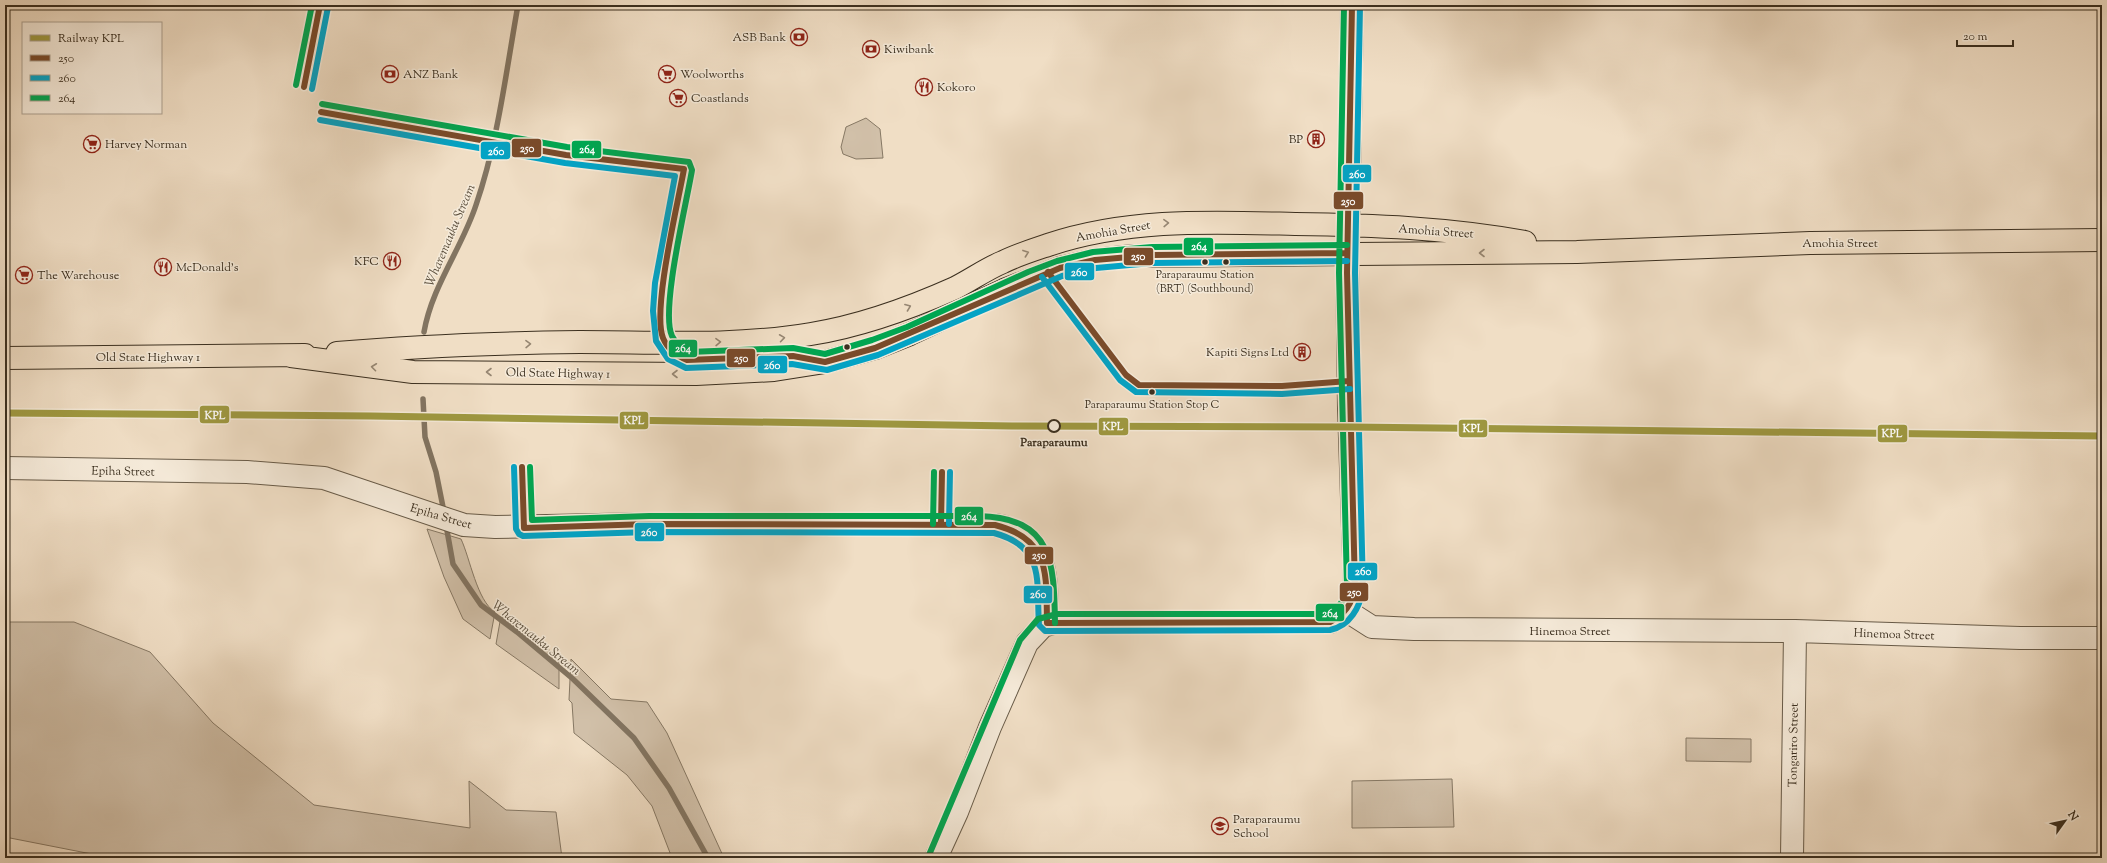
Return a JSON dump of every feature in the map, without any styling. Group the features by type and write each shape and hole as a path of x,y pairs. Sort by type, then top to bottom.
{"main road":[{"path":"1347,253 1352,5"},
{"name":"Amohia Street","path":"666,343 760,341 811,334 868,322 957,287 1001,262 1016,256 1085,234 1155,224 1205,222 1348,225 1476,233 1577,252"},
{"name":"Amohia Street","path":"825,362 880,346 1031,279 1081,263 1152,255 1577,252 1810,242 2102,240"},
{"name":"Old State Highway 1","path":"5,358 291,356 423,347 581,342 666,343"},
{"name":"Old State Highway 1","path":"291,356 423,372 724,374 774,370 825,362"}],"street":[{"path":"936,858 957,812 990,727 1027,643 1036,632 1047,623 1330,622 1339,618 1347,611 1355,588 1349,408 1347,253"},
{"name":"Epiha Street","path":"5,468 174,472 247,472 324,478 464,525 524,528 649,524 948,524 995,525 1011,527 1022,532 1032,541 1038,550 1044,579 1047,623"},
{"name":"Hinemoa Street","path":"1347,611 1372,627 1393,628 1475,630 1795,631 2020,638 2102,638"},
{"name":"Tongariro Street","path":"1792,858 1795,631"}],"shaded area":[{"path":"866,118 880,129 883,158 856,159 843,154 841,147 846,127"},
{"path":"427,529 461,539 483,599 495,612 490,639 463,619 444,577"},
{"path":"501,616 559,657 559,689 496,644"},
{"path":"5,622 74,622 150,652 213,723 314,805 470,828 469,781 506,810 556,812 562,858 112,858 5,837"},
{"path":"571,659 611,699 647,702 667,733 724,858 672,858 652,806 627,775 574,733 572,703 569,700"},
{"path":"1686,738 1751,739 1751,762 1686,761"},
{"path":"1452,779 1454,827 1352,828 1352,781"}],"waterway":[{"name":"Wharemauku Stream","path":"424,332 428,315 440,283 470,221 484,181 501,106 518,5"},
{"name":"Wharemauku Stream","path":"423,399 425,437 436,472 444,512"},
{"name":"Wharemauku Stream","path":"446,525 453,564 481,605 517,632 573,679 634,738 669,788 708,858"}],"rail line":[{"name":"KPL","path":"5,413 371,416 1012,426 1350,427 2102,436"}],"transit line":[{"name":"264","path":"296,85 312,5"},
{"name":"250","path":"304,87 320,5"},
{"name":"264","path":"929,855 1020,640 1038,619 1057,614 1328,614 1336,609 1343,600 1347,587 1339,273 1344,5"},
{"name":"250","path":"522,467 524,528 649,524 995,525 1013,531 1027,539 1036,549 1042,561 1045,574 1047,623 1330,622 1340,616 1350,604 1355,588 1347,273 1352,5"},
{"name":"260","path":"514,467 516,529 519,534 523,536 649,532 994,533 1011,539 1023,547 1030,557 1035,568 1037,580 1039,625 1045,631 1330,630 1337,628 1353,615 1357,609 1363,589 1355,273 1360,5"},
{"name":"260","path":"312,89 328,7"},
{"name":"264","path":"322,104 567,147 689,162 692,170 680,230 669,304 669,323 672,336 681,347 689,352 793,348 825,354 872,340 907,327 1028,272 1057,261 1093,252 1152,247 1347,245"},
{"name":"250","path":"321,112 566,155 684,169 663,281 660,324 663,338 667,346 676,354 687,360 793,356 825,362 875,348 1060,268 1095,260 1152,255 1347,253"},
{"name":"260","path":"320,120 565,163 675,176 655,283 653,311 656,341 668,359 686,368 792,364 827,370 878,355 1062,276 1096,268 1152,263 1347,261"},
{"name":"250","path":"1048,272 1126,375 1139,385 1282,386 1349,381"},
{"name":"260","path":"1042,277 1120,380 1136,392 1282,394 1350,389"},
{"name":"264","path":"530,467 532,520 649,516 979,516 1003,519 1022,525 1035,535 1044,547 1050,563 1053,581 1055,623"},
{"name":"264","path":"933,524 934,472"},
{"name":"250","path":"941,524 942,472"},
{"name":"260","path":"949,524 950,472"}],"place":[{"name":"ASB Bank","path":"799,37"},
{"name":"Kiwibank","path":"871,49"},
{"name":"ANZ Bank","path":"390,74"},
{"name":"Woolworths","path":"667,74"},
{"name":"Kokoro","path":"924,87"},
{"name":"Coastlands","path":"678,98"},
{"name":"BP","path":"1316,139"},
{"name":"Harvey Norman","path":"92,144"},
{"name":"KFC","path":"392,261"},
{"name":"Paraparaumu Station (BRT) (Southbound)","path":"1205,262"},
{"name":"McDonald's","path":"163,267"},
{"name":"The Warehouse","path":"24,275"},
{"name":"Kapiti Signs Ltd","path":"1302,352"},
{"name":"Paraparaumu Station Stop C","path":"1152,392"},
{"name":"Paraparaumu","path":"1054,426"},
{"name":"Paraparaumu School","path":"1220,826"}]}
